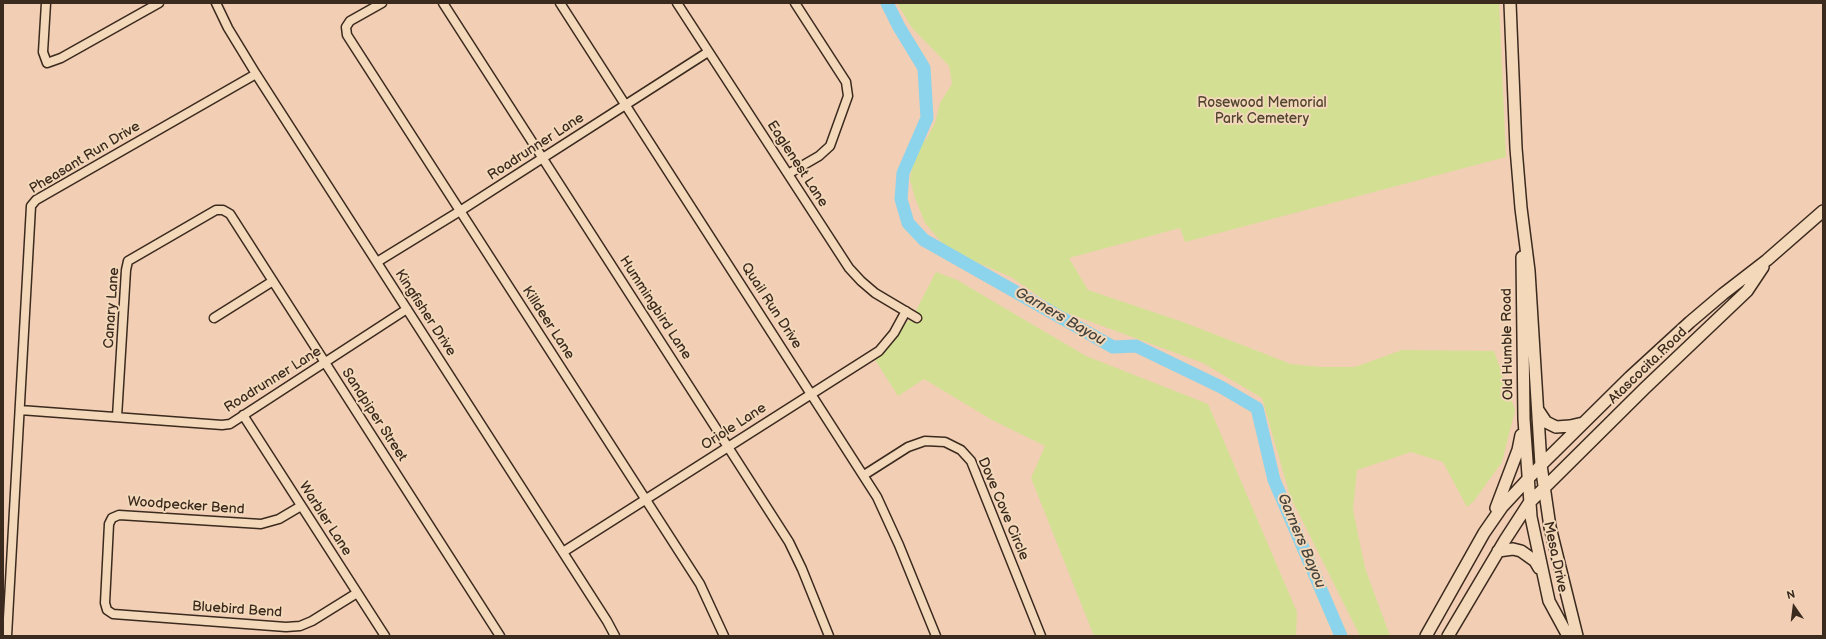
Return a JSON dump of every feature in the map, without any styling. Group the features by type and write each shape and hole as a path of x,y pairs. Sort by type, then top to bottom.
{"main road":[{"name":"Old Humble Road","path":"1510,3 1516,148 1521,208 1529,271 1541,465 1545,490"},
{"name":"Old Humble Road","path":"1521,208 1524,419 1527,479"},
{"name":"Atascocita Road","path":"1541,465 1630,377 1723,294 1767,260 1823,211"},
{"name":"Atascocita Road","path":"1545,490 1645,388 1747,291 1767,260"},
{"path":"1537,409 1542,418 1556,427 1584,423"},
{"path":"1426,636 1486,530 1506,486 1518,450 1524,419"},
{"path":"1486,530 1502,507 1541,465"},
{"name":"Mesa Drive","path":"1527,479 1543,577 1549,601 1568,636"},
{"path":"1448,636 1498,551 1530,504 1545,490"},
{"name":"Mesa Drive","path":"1545,490 1550,527 1577,636"},
{"path":"1498,551 1513,549 1529,555 1536,561 1543,577"}],"street":[{"path":"46,3 43,52 47,63 61,58 159,3"},
{"name":"Kingfisher Drive","path":"216,3 228,28 256,74 563,552 615,636"},
{"name":"Killdeer Lane","path":"382,3 350,21 346,27 347,35 700,584 724,636"},
{"name":"Hummingbird Lane","path":"443,3 789,542 802,569 829,636"},
{"name":"Quail Run Drive","path":"560,3 864,475 889,520 936,636"},
{"name":"Eaglenest Lane","path":"677,3 849,268 875,293 917,318"},
{"path":"788,174 819,156 830,146 848,96 846,82 795,3"},
{"name":"Roadrunner Lane","path":"377,262 543,159 708,52"},
{"name":"Pheasant Run Drive","path":"6,636 31,206 36,200 256,74"},
{"name":"Canary Lane","path":"117,417 126,270 128,261 216,210 223,210"},
{"name":"Sandpiper Street","path":"223,210 230,214 500,636"},
{"path":"214,318 273,281"},
{"name":"Roadrunner Lane","path":"20,410 222,425 230,424 407,309"},
{"name":"Oriole Lane","path":"563,552 811,393 879,352 894,333 906,311"},
{"name":"Warbler Lane","path":"243,415 385,636"},
{"name":"Dove Cove Circle","path":"864,475 908,447 925,441 945,442 962,450 971,461 1041,636"},
{"name":"Woodpecker Bend","path":"108,610 105,603 109,524 112,518 119,515 261,524 279,518 301,506"},
{"name":"Bluebird Bend","path":"108,610 113,614 286,627 300,626 312,621 357,593"}],"green space":[{"name":"Rosewood Memorial Park Cemetery","path":"897,3 1499,3 1506,157 1185,242 1180,228 1069,258 1088,290 1183,322 1291,364 1321,367 1355,367 1402,350 1494,351 1515,410 1502,462 1474,501 1467,507 1443,462 1411,452 1357,470 1353,510 1365,568 1390,636 1360,636 1290,496 1262,398 1203,363 1059,310 1011,277 960,255 942,243 925,223 915,198 910,180 914,154 927,138 935,123 940,103 952,84 949,66 912,28"},
{"path":"936,272 957,280 1086,356 1208,404 1297,612 1296,636 1094,636 1031,478 1045,446 992,420 924,379 898,396 874,358 886,350 895,340 904,325 911,320"}],"waterway":[{"name":"Garners Bayou","path":"887,3 899,27 924,68 927,118 903,173 901,199 908,223 924,240 1113,347 1136,346 1221,387 1257,408 1274,480 1341,636"}]}
